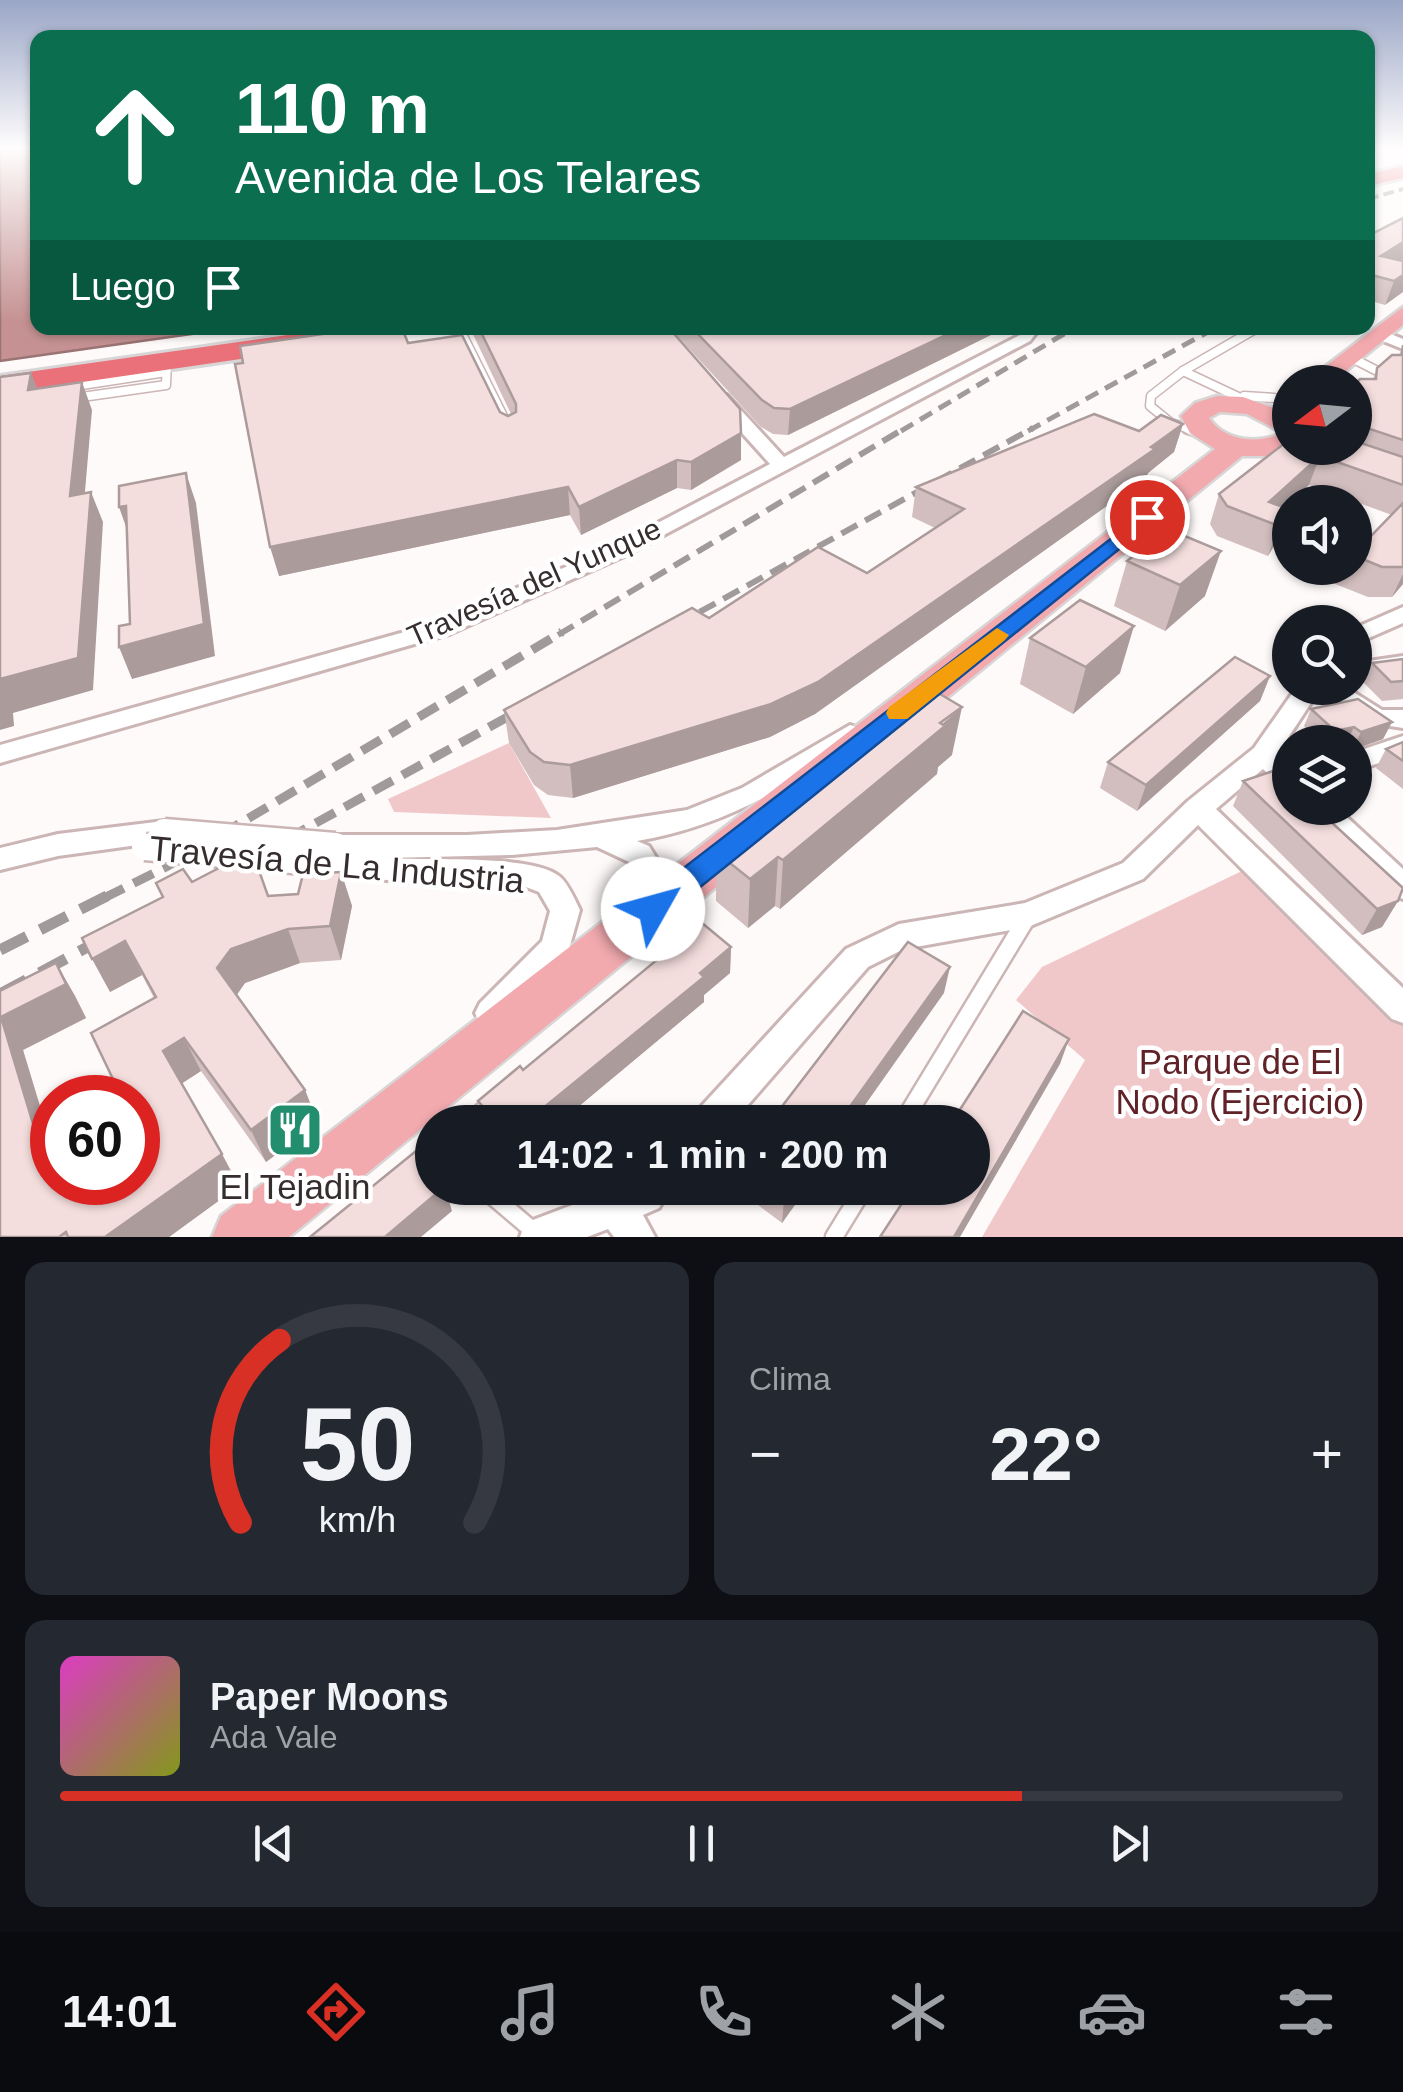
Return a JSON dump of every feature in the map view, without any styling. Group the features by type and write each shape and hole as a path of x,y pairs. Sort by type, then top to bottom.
{"highway":[{"path":"0,385 64,388 166,366 351,335"}],"main road":[{"path":"1339,365 1403,314"},
{"path":"1263,404 1200,410 1195,416 1197,425 1205,432 1237,446 1272,448"},
{"path":"1205,432 1205,471"},
{"path":"242,1237 1237,446"}],"street":[{"path":"1378,334 1403,344"},
{"name":"Travesía del Yunque","path":"0,754 441,629 617,552 1028,335"},
{"path":"706,382 779,464"},
{"path":"1372,629 1403,614"},
{"name":"Travesía de La Industria","path":"325,854 598,836 689,820 767,788 974,653"},
{"path":"1372,669 1403,664"},
{"path":"725,1105 857,958 900,937 1028,915 1132,871 1198,808 1264,755 1297,705"},
{"path":"1355,705 1390,721 1403,719"},
{"path":"1372,756 1403,745"},
{"path":"1264,755 1272,762"},
{"path":"1198,808 1403,1009"},
{"path":"1338,825 1403,887"},
{"path":"598,836 639,854 654,877 612,942"},
{"name":"Travesía de La Industria","path":"0,858 58,845 155,840 325,854 428,873 519,873 549,884 565,910 556,946 390,1117"},
{"path":"539,1237 626,1222"}],"lane":[{"path":"462,335 511,434"},
{"path":"1205,432 1171,423 1150,406 1151,396 1182,371 1245,335"},
{"path":"1350,356 1387,376"},
{"path":"1182,371 1263,404"},
{"path":"913,1105 1028,915"},
{"path":"490,1105 500,1097"},
{"path":"402,1178 415,1168"},
{"path":"502,1205 539,1237"},
{"path":"834,1237 854,1205"}],"green space":[{"path":"509,743 551,818 394,812 388,799"},
{"name":"Parque de El Nodo (Ejercicio)","path":"1246,869 1403,1018 1403,1237 982,1237 1085,1060 1016,1000 1042,967"}],"shaded area":[{"path":"0,208 30,208 30,335 184,335 0,361"}],"building":[{"path":"1403,218 1403,242 1381,256 1403,261 1403,275 1394,281 1375,276 1375,232"},
{"path":"316,335 405,335 408,343 462,335 500,412 508,416 516,412 516,404 482,335 675,335 740,409 741,433 691,462 677,460 579,507 568,487 270,547 235,364 243,363 240,346"},
{"path":"699,335 946,335 790,409 774,408"},
{"path":"1403,345 1403,440 1372,430 1372,379 1376,379 1377,368 1392,355 1402,355"},
{"path":"31,373 28,390 82,382 70,496 91,492 78,658 0,679 0,377"},
{"path":"1094,414 1139,431 1161,415 1183,424 1151,447 1155,449 818,682 771,704 570,765 544,762 530,752 504,710 692,608 709,618 818,547 867,573 964,509 916,487"},
{"path":"1372,447 1403,457 1403,485 1346,465 1372,465"},
{"path":"1272,453 1272,465 1310,465 1288,485 1272,485 1272,523 1227,506 1219,494"},
{"path":"186,473 204,624 119,647 119,626 130,624 126,506 119,507 119,486"},
{"path":"1403,503 1403,567 1372,563 1372,535"},
{"path":"1168,529 1221,551 1180,585 1127,561"},
{"path":"1080,600 1134,626 1086,667 1030,638"},
{"path":"1235,657 1270,676 1146,785 1108,762"},
{"path":"1403,659 1403,681 1391,682 1372,663"},
{"path":"928,687 962,707 940,723 945,726 783,860 778,857 750,879 716,852 747,828 753,832 910,708 905,705"},
{"path":"1367,705 1392,722 1372,728 1372,725 1328,725 1311,709"},
{"path":"1403,742 1403,761 1386,749"},
{"path":"1272,771 1272,809 1243,781"},
{"path":"1289,825 1334,825 1403,888 1398,901 1377,909"},
{"path":"252,851 268,896 298,894 303,874 341,872 330,926 288,929 231,949 217,968 305,1090 251,1130 184,1038 163,1051 222,1154 160,1198 160,1075 111,1075 91,1033 156,997 125,941 92,959 82,938 163,897 156,883 183,869 192,882"},
{"path":"696,918 731,947 700,973 704,977 547,1105 482,1105 478,1101 520,1066 523,1070 669,950 664,945"},
{"path":"908,942 950,967 851,1105 783,1105"},
{"path":"56,963 66,984 1,1017 30,1114 30,1205 150,1205 105,1237 68,1237 66,1232 59,1237 0,1237 0,991"},
{"path":"1023,1011 1069,1039 990,1175 990,1105 963,1105"},
{"path":"415,1152 415,1205 423,1205 385,1237 310,1237"},
{"path":"901,1205 973,1205 954,1237 880,1237"}],"railway":[{"path":"901,431 1062,335"},
{"path":"1028,431 1202,335"},
{"path":"558,635 905,428"},
{"path":"676,625 1033,428"},
{"path":"104,898 168,866 562,632"},
{"path":"229,871 531,704"},
{"path":"0,950 109,895"},
{"path":"0,994 110,935"}],"slow traffic":[{"path":"898,713 997,635"}],"place":[{"name":"El Tejadin","path":"295,1130"}],"route":[{"path":"653,909 1147,517"}]}
